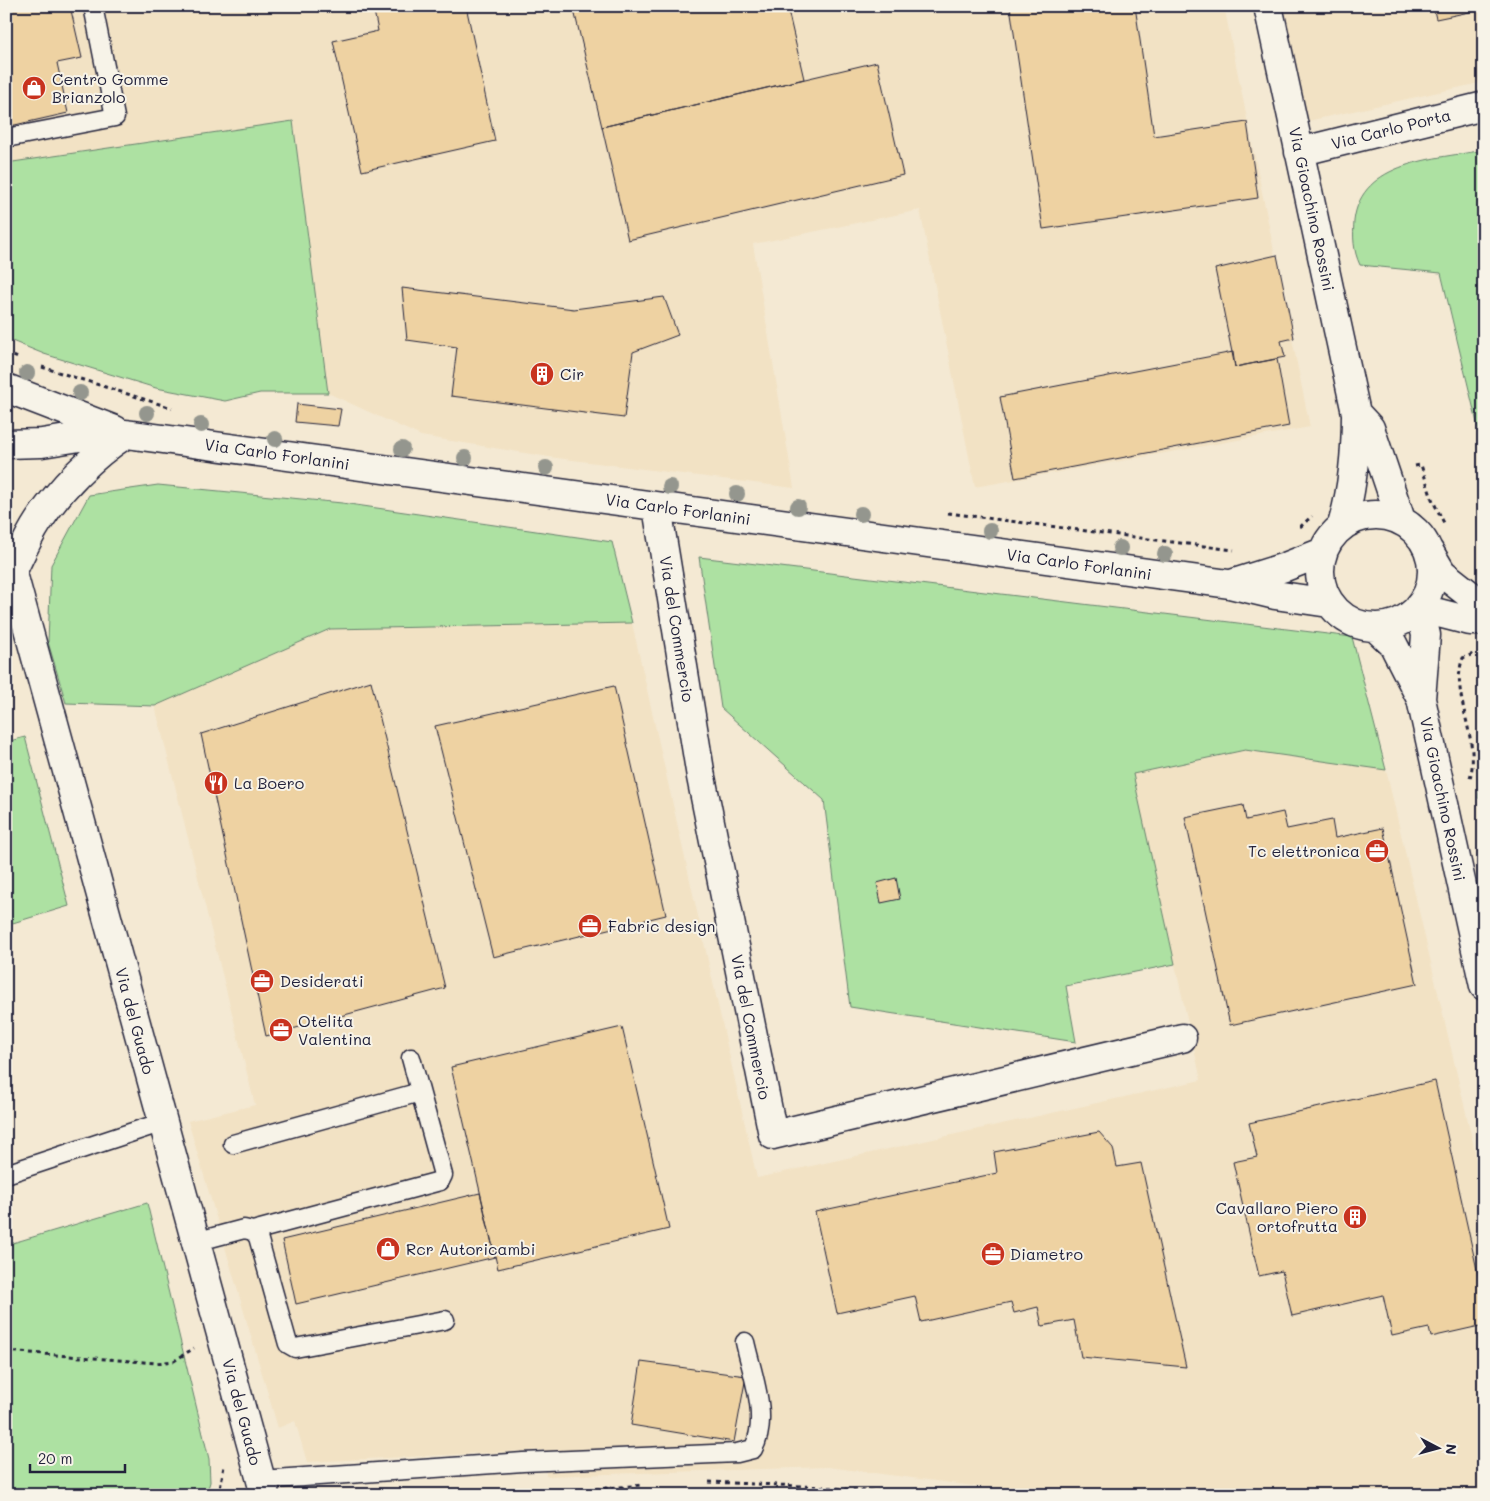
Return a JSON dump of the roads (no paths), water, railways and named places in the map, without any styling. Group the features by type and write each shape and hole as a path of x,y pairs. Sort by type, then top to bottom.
{"street":[{"name":"Via Gioachino Rossini","path":"1268,6 1356,413 1356,452 1349,504 1342,525"},
{"name":"Via Carlo Porta","path":"1299,152 1484,106"},
{"name":"Via Carlo Forlanini","path":"6,388 126,434"},
{"name":"Via Gioachino Rossini","path":"1356,413 1370,428 1401,520"},
{"name":"Via Carlo Forlanini","path":"6,444 42,443 86,436 126,434 1230,584 1275,595 1330,602"},
{"path":"9,559 70,483 106,446 126,434"},
{"name":"Via del Commercio","path":"657,507 701,777 773,1134 1182,1038"},
{"path":"1429,551 1432,562 1430,587 1419,608 1406,619 1392,625 1376,627 1358,624 1342,616 1330,602 1320,578 1323,552 1331,537 1342,525 1356,518 1371,514 1386,515 1401,520 1422,538 1442,573 1484,606"},
{"name":"Via Carlo Forlanini","path":"1230,584 1285,568 1323,552"},
{"name":"Via del Guado","path":"9,559 262,1487"},
{"name":"Via Gioachino Rossini","path":"1419,608 1426,635 1421,699"},
{"path":"1419,608 1470,621 1484,621"},
{"name":"Via Gioachino Rossini","path":"1376,627 1393,644 1421,699 1476,919 1484,986"}],"lane":[{"path":"6,138 115,117 93,6"},
{"path":"252,1232 440,1181 443,1175 411,1058"},
{"path":"233,1144 420,1092"},
{"path":"6,1174 163,1122"},
{"path":"196,1242 244,1229 258,1237 288,1344 295,1348 446,1320"},
{"path":"262,1487 523,1462 737,1453 752,1449 758,1439 759,1405 745,1342"}],"place":[{"name":"Centro Gomme Brianzolo","path":"34,88"},
{"name":"Cir","path":"542,374"},
{"name":"La Boero","path":"216,783"},
{"name":"Tc elettronica","path":"1377,851"},
{"name":"Fabric design","path":"590,926"},
{"name":"Desiderati","path":"262,981"},
{"name":"Otelita Valentina","path":"281,1030"},
{"name":"Cavallaro Piero ortofrutta","path":"1355,1217"},
{"name":"Rcr Autoricambi","path":"388,1249"},
{"name":"Diametro","path":"993,1254"}]}
